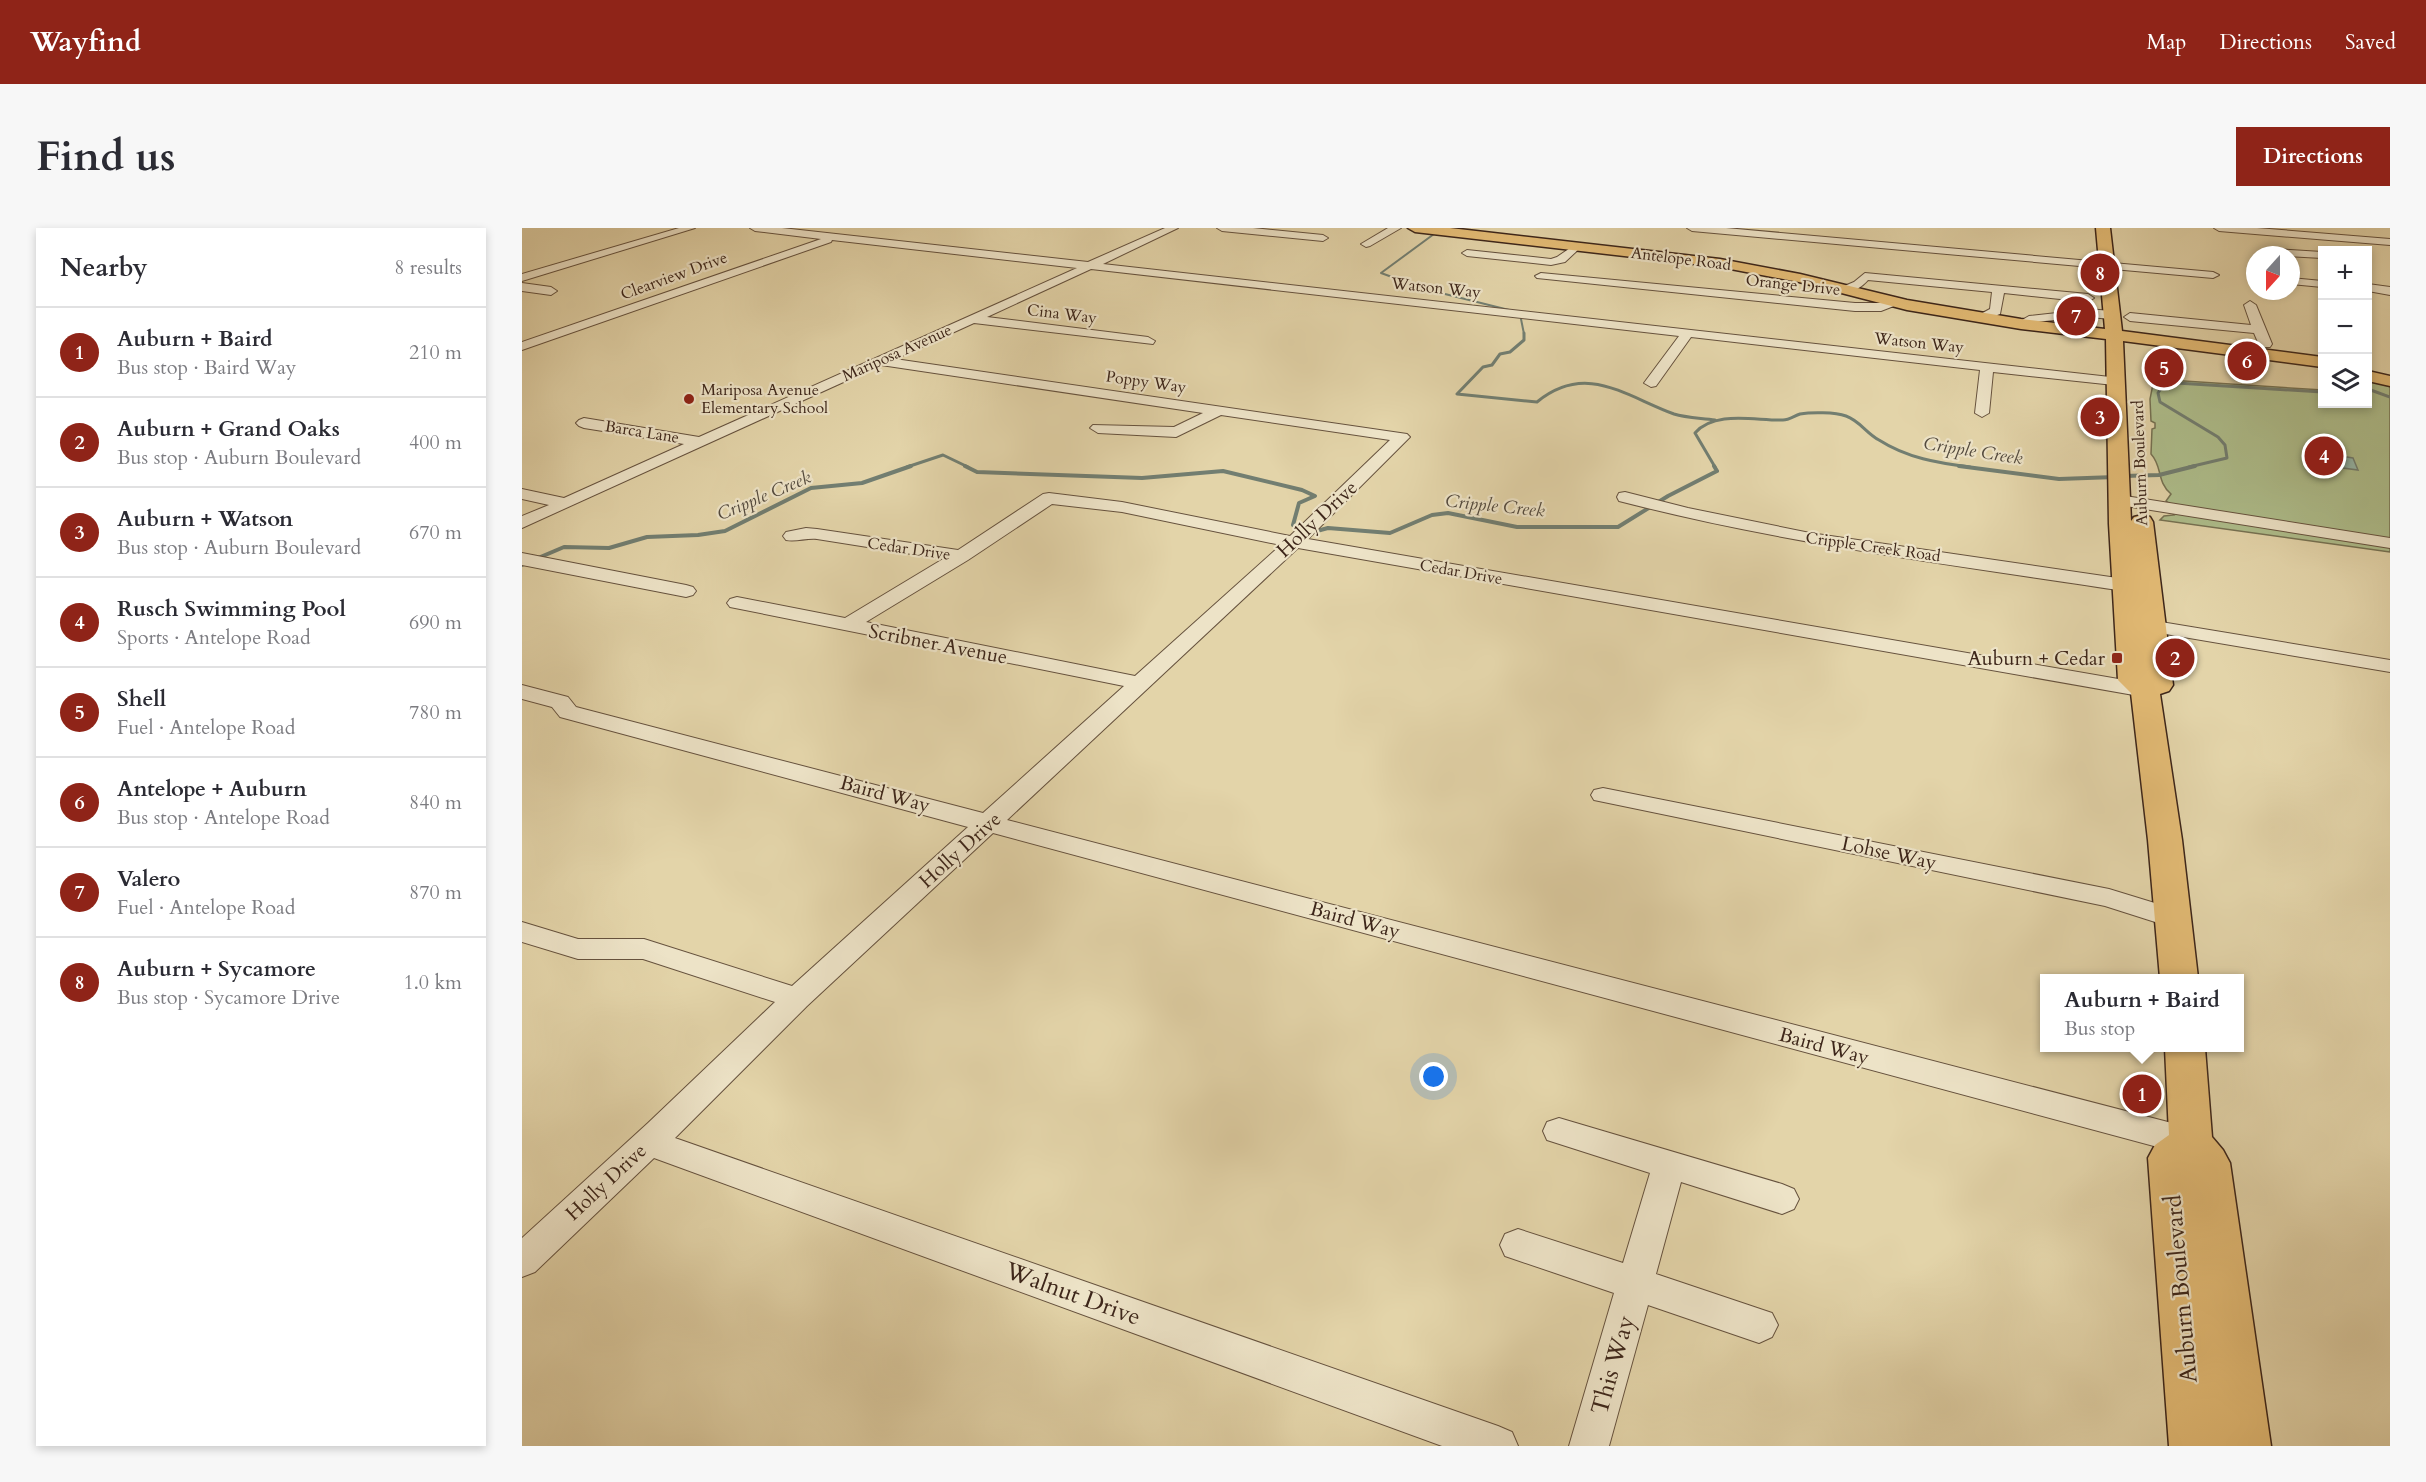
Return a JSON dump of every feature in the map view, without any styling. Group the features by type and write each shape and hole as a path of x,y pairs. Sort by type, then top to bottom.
{"main road":[{"name":"Antelope Road","path":"1415,228 1720,263 1902,303 2113,338 2134,347 2318,368"},
{"name":"Auburn Boulevard","path":"2103,228 2128,305 2134,347"},
{"name":"Auburn Boulevard","path":"2116,228 2116,266 2111,315 2114,381 2127,487 2155,627 2159,685 2145,690"},
{"name":"Antelope Road","path":"1902,303 1983,323 2113,338"},
{"name":"Antelope Road","path":"2134,347 2203,345 2318,362"},
{"path":"2372,372 2390,375"},
{"path":"2372,377 2390,381"},
{"name":"Auburn Boulevard","path":"2127,487 2124,585 2130,622 2132,680 2145,690 2174,919 2179,974"},
{"path":"2184,1052 2191,1142"},
{"name":"Auburn Boulevard","path":"2195,1446 2170,1158 2191,1142 2208,1163 2245,1446"}],"street":[{"path":"522,278 690,228"},
{"name":"Watson Way","path":"755,228 2114,381"},
{"name":"Mariposa Avenue","path":"522,523 1173,228"},
{"path":"1222,228 1323,238"},
{"path":"1366,244 1396,228"},
{"path":"1692,228 2213,274"},
{"path":"2219,228 2390,242"},
{"path":"2349,228 2356,239"},
{"name":"Clearview Drive","path":"522,346 836,237"},
{"path":"2321,237 2327,246"},
{"path":"1467,253 1551,262 1561,260 1576,247"},
{"path":"611,251 640,255"},
{"path":"2300,254 2318,255"},
{"path":"2300,261 2318,262"},
{"name":"Orange Drive","path":"1541,276 1864,308 1902,303"},
{"path":"1845,289 1858,284 1865,276 2088,298"},
{"path":"2300,282 2318,284"},
{"path":"522,287 551,291"},
{"path":"1981,317 1996,311 1998,289"},
{"path":"2372,289 2390,291"},
{"path":"1650,329 1682,291"},
{"path":"2128,305 2260,330"},
{"path":"2250,305 2265,344"},
{"path":"2021,324 2033,319 2061,316 2064,311 2111,315"},
{"name":"Cina Way","path":"972,319 1148,341"},
{"path":"1651,383 1688,333"},
{"name":"Poppy Way","path":"880,360 1377,433 1402,437 1401,440"},
{"path":"1982,413 1986,367"},
{"path":"1098,428 1176,432 1218,411"},
{"name":"Barca Lane","path":"584,423 700,442"},
{"name":"Holly Drive","path":"522,1261 797,998 991,822 1401,440"},
{"path":"2127,487 2390,543"},
{"path":"522,494 566,503"},
{"name":"Cripple Creek Road","path":"1625,496 1779,533 2124,585"},
{"name":"Cedar Drive","path":"792,537 806,533 817,534 961,556 1049,498 1304,532 2145,690"},
{"path":"846,626 961,556"},
{"path":"522,559 686,591"},
{"name":"Scribner Avenue","path":"737,603 1140,683"},
{"path":"2155,627 2390,666"},
{"name":"Baird Way","path":"522,692 560,702 568,712 991,822 2191,1142"},
{"name":"Lohse Way","path":"1603,795 2109,898 2174,919"},
{"path":"522,932 578,949 644,949 797,998"},
{"path":"1559,1131 1782,1198"},
{"name":"Walnut Drive","path":"648,1142 1498,1446"},
{"name":"This Way","path":"1589,1446 1637,1284 1669,1165"},
{"path":"1518,1245 1759,1325"}],"green space":[{"path":"2154,379 2318,390 2318,408 2372,408 2372,379 2390,382 2390,552 2160,520 2164,516 2174,515 2166,504 2169,503 2166,501 2171,494 2163,484 2155,459 2151,454 2152,429 2155,428 2155,423 2151,421 2150,399"}],"shaded area":[{"path":"2306,445 2341,453 2328,454 2353,458 2358,470 2313,464"}],"waterway":[{"path":"1434,234 1381,273 1425,289 1509,310"},
{"path":"1521,319 1524,334"},
{"path":"1524,334 1524,340 1510,352 1500,354 1492,365 1483,367 1457,394 1537,402 1555,390 1572,384 1589,383 1606,386 1674,414 1715,420"},
{"name":"Cripple Creek","path":"2189,467 2227,458 2225,445 2218,437 2160,402 2158,393 2162,387 2177,383 2318,392"},
{"name":"Cripple Creek","path":"2372,390 2390,397"},
{"name":"Cripple Creek","path":"1715,467 1695,433 1703,426 1725,419 1783,420 1800,414 1816,413 1836,414 1851,418 1879,440 1912,455 1970,467"},
{"name":"Cripple Creek","path":"907,467 943,455 968,467"},
{"name":"Cripple Creek","path":"522,565 564,547 609,548 647,537 698,535 725,531 811,488 862,483 911,466"},
{"name":"Cripple Creek","path":"965,466 977,472 1142,478 1223,471 1302,490 1315,496 1299,503 1293,525 1313,532 1328,528 1390,533 1432,515 1448,513 1517,527 1618,527 1668,496 1717,471 1714,466"},
{"name":"Cripple Creek","path":"1959,466 2059,479 2115,477"},
{"name":"Cripple Creek","path":"2124,476 2159,475 2195,466"}],"place":[{"name":"Auburn + Sycamore","path":"2100,273"},
{"name":"Valero","path":"2076,316"},
{"name":"Antelope + Auburn","path":"2247,361"},
{"name":"Shell","path":"2164,368"},
{"name":"Mariposa Avenue Elementary School","path":"689,399"},
{"name":"Auburn + Watson","path":"2100,417"},
{"name":"Rusch Swimming Pool","path":"2324,456"},
{"name":"Auburn + Cedar","path":"2117,658"},
{"name":"Auburn + Grand Oaks","path":"2175,658"},
{"name":"Auburn + Baird","path":"2142,1094"}]}
